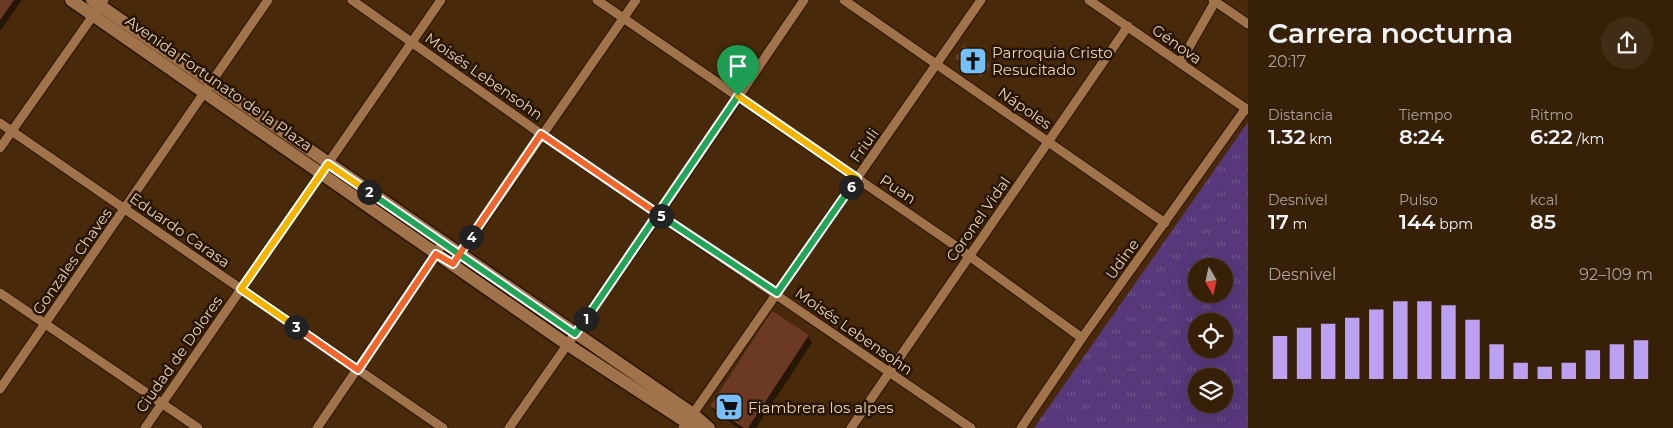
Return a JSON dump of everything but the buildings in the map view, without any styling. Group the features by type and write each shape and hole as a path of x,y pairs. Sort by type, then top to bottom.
{"main road":[{"name":"Avenida Fortunato de la Plaza","path":"71,0 98,5 207,88 456,259 689,423 709,428"}],"street":[{"name":"Gonzales Chaves","path":"0,389 268,0"},
{"name":"Moisés Lebensohn","path":"352,0 541,134 777,293 971,428"},
{"name":"Ciudad de Dolores","path":"145,428 441,0"},
{"name":"Puan","path":"597,0 970,255 1082,338"},
{"path":"456,259 541,134 636,0"},
{"path":"509,428 572,340 804,0"},
{"name":"Nápoles","path":"844,0 1165,223"},
{"name":"Friuli","path":"689,423 981,0"},
{"name":"Génova","path":"1089,0 1247,109"},
{"path":"1180,62 1215,0 1248,24"},
{"path":"0,148 98,5"},
{"name":"Coronel Vidal","path":"851,428 1128,26"},
{"name":"Udine","path":"1021,428 1082,338 1247,109"},
{"name":"Eduardo Carasa","path":"0,123 442,428"},
{"path":"317,428 440,248"},
{"path":"0,293 44,325 162,402 198,428"}],"green space":[{"path":"1248,122 1248,428 1034,428"}],"place":[{"name":"Parroquia Cristo Resucitado","path":"973,61"},
{"name":"Fiambrera los alpes","path":"729,407"}],"route":[{"path":"738,96 658,214 575,334 460,254 328,164 241,289 358,370 436,254 453,264 460,254 541,134 658,214 777,293 857,178 738,96"}]}
